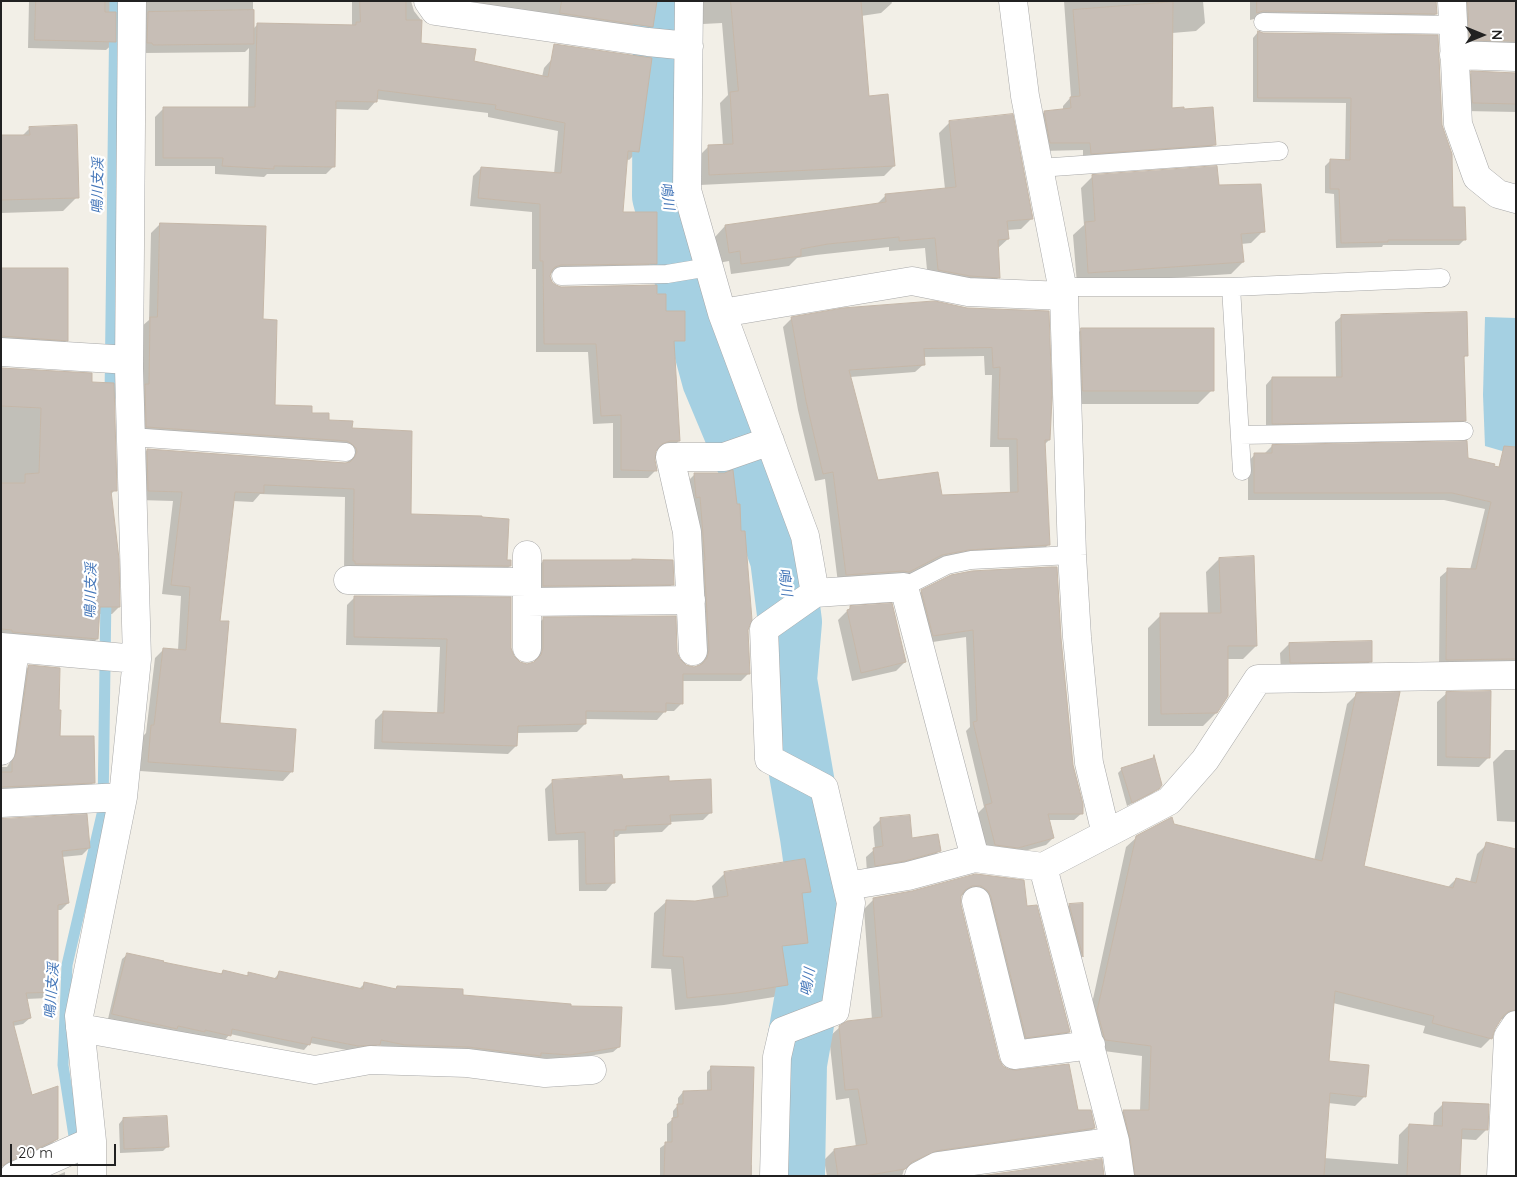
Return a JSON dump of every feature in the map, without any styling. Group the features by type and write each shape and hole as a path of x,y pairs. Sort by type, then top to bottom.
{"street":[{"path":"92,1176 79,1016 122,798 133,659 131,437 128,360 132,1"},
{"path":"428,1 435,11 648,42 688,46"},
{"path":"690,1 687,190 700,268 722,313 768,442 805,536 814,594"},
{"path":"1013,1 1025,96 1063,292 1072,555 1077,637 1089,763 1106,834"},
{"path":"1453,13 1458,124 1477,177 1498,194 1516,199"},
{"path":"1454,55 1516,57"},
{"path":"722,313 912,282 968,292 1063,292"},
{"path":"1,352 128,360"},
{"path":"693,651 687,532 670,457 724,457 768,442"},
{"path":"527,555 527,648"},
{"path":"348,580 527,592 691,600"},
{"path":"774,1176 778,1056 783,1031 835,1011 852,903 824,788 769,759 764,629 814,594 904,587 975,858"},
{"path":"1,751 8,648 133,659"},
{"path":"847,886 908,876 975,858 1043,867 1169,801 1205,760 1258,678 1516,675"},
{"path":"1,804 122,798"},
{"path":"1043,867 1115,1141 1120,1176"},
{"path":"976,900 1014,1055 1090,1045"},
{"path":"1501,1176 1508,1038 1516,1025"},
{"path":"80,1028 315,1070 370,1060 467,1063 545,1073 592,1070"},
{"path":"920,1176 938,1166 1115,1141"},
{"path":"14,1176 90,1142"}],"lane":[{"path":"1263,22 1453,13"},
{"path":"1039,168 1279,151"},
{"path":"562,276 667,274 700,268"},
{"path":"1063,292 1441,278"},
{"path":"1231,287 1242,471"},
{"path":"1240,436 1464,431"},
{"path":"131,437 346,452"},
{"path":"904,587 947,565 971,560 1072,555"}],"water":[{"path":"1485,317 1516,318 1516,455 1485,446 1483,395"}],"building":[{"path":"36,1 105,1 105,12 116,12 116,42 35,40"},
{"path":"360,1 406,1 406,20 422,20 421,43 476,49 474,61 548,77 554,44 652,58 639,152 628,151 623,212 657,212 657,264 561,265 552,270 550,276 552,282 561,287 657,285 657,294 666,294 666,311 685,311 685,341 674,341 680,441 670,441 662,444 656,451 657,471 621,470 621,415 601,416 596,344 544,344 543,261 540,261 540,204 478,198 481,167 561,173 565,123 495,109 496,105 378,90 377,102 336,101 335,167 274,166 274,169 222,166 223,158 163,158 163,107 255,107 257,23 356,25 356,22 360,22"},
{"path":"562,1 657,1 653,27 560,13"},
{"path":"731,1 861,1 869,96 888,94 895,166 709,175 708,145 733,144 730,92 738,91"},
{"path":"1257,1 1436,1 1437,14 1263,11 1257,13"},
{"path":"1468,1 1516,1 1516,41 1470,40"},
{"path":"1173,2 1172,108 1213,107 1216,145 1091,154 1090,143 1050,143 1044,111 1071,108 1070,97 1080,96 1073,10"},
{"path":"254,10 254,44 153,45 152,43 147,43 148,12"},
{"path":"1258,31 1263,33 1438,35 1442,125 1452,154 1453,207 1465,207 1466,240 1388,240 1388,242 1341,243 1339,189 1330,189 1330,159 1350,160 1351,98 1258,98"},
{"path":"1471,71 1516,73 1516,104 1473,103"},
{"path":"1013,114 1033,219 1007,221 1009,239 998,240 1000,278 970,276 938,270 935,238 899,241 899,237 828,244 801,249 801,256 741,264 740,251 729,253 725,225 886,202 885,194 956,187 949,121"},
{"path":"77,125 79,198 1,200 1,135 30,135 29,127"},
{"path":"1217,166 1219,185 1261,184 1265,232 1241,234 1244,262 1088,273 1085,222 1095,221 1092,175"},
{"path":"160,223 266,226 263,319 277,320 275,405 312,406 312,413 329,413 329,420 353,421 352,428 412,431 411,514 482,516 509,519 507,560 511,560 511,566 355,564 355,561 353,561 354,489 264,485 264,493 235,492 220,621 229,621 220,723 296,729 293,772 148,762 151,725 154,725 163,648 186,650 190,587 171,585 182,492 148,491 147,449 345,463 350,462 357,452 356,448 347,441 146,427 145,384 149,384 150,317 157,317"},
{"path":"1,268 68,268 68,341 1,336"},
{"path":"935,301 967,308 1049,311 1052,398 1050,440 1045,440 1050,545 969,550 942,555 909,572 846,575 833,472 823,474 806,401 791,317 843,308","holes":["992,348 993,368 1000,367 998,439 1017,439 1018,492 942,495 938,472 878,480 849,370 925,365 924,349"]},
{"path":"1467,312 1468,356 1464,356 1466,421 1272,424 1272,377 1342,377 1341,315"},
{"path":"1081,328 1214,328 1214,391 1083,391"},
{"path":"1,368 92,373 92,382 114,383 117,491 111,491 119,559 120,607 100,607 98,639 12,632 12,630 1,629 1,483 25,483 25,474 39,473 41,408 1,406"},
{"path":"1467,441 1468,458 1495,464 1494,466 1499,467 1504,446 1516,447 1516,659 1446,660 1447,568 1476,569 1491,502 1452,493 1254,493 1254,453 1272,453 1272,445"},
{"path":"733,470 737,504 740,504 741,531 745,531 752,620 748,630 750,674 683,674 683,704 666,703 666,712 586,711 586,724 518,726 517,746 382,742 383,711 444,713 447,639 354,637 354,596 511,597 511,648 514,656 520,662 527,664 534,662 541,655 543,648 543,617 676,616 677,652 680,659 686,665 694,667 702,664 707,658 709,650 700,497 696,498 694,473 724,473"},
{"path":"1254,556 1257,646 1228,646 1228,696 1217,713 1161,714 1160,613 1221,613 1219,558"},
{"path":"543,560 673,560 674,585 543,586"},
{"path":"1057,567 1061,638 1073,765 1083,804 1083,814 1048,814 1054,838 1018,848 995,845 985,805 992,803 973,722 977,721 973,630 933,636 921,590 951,575 972,571"},
{"path":"892,603 906,662 861,673 847,610 850,609 850,606"},
{"path":"1372,641 1372,662 1290,663 1289,643"},
{"path":"29,665 60,668 60,736 94,736 95,783 1,787 1,772 12,772 12,761 16,753"},
{"path":"1491,691 1490,758 1446,757 1446,692"},
{"path":"1400,692 1364,866 1453,888 1456,878 1476,883 1486,842 1516,849 1516,1010 1509,1011 1503,1016 1495,1029 1492,1039 1432,1023 1434,1016 1335,991 1329,1061 1369,1065 1366,1097 1330,1093 1324,1176 1135,1176 1130,1139 1123,1110 1149,1110 1151,1046 1105,1040 1097,1011 1136,836 1172,817 1174,824 1322,861 1356,693"},
{"path":"1154,755 1162,785 1159,789 1132,803 1121,768 1153,758"},
{"path":"622,775 623,779 669,776 669,781 711,779 712,813 670,815 671,824 626,826 626,830 614,830 615,883 586,884 585,832 556,834 552,780"},
{"path":"87,814 90,848 62,851 69,903 58,905 58,962 55,961 57,992 26,993 31,1018 13,1022 32,1095 58,1086 58,1139 1,1167 1,819"},
{"path":"910,815 912,838 938,834 941,851 905,861 875,866 873,848 883,846 880,818"},
{"path":"805,859 811,892 802,893 808,943 782,946 788,985 687,998 683,957 663,956 666,900 695,901 728,896 724,872"},
{"path":"976,874 1024,880 1027,906 1037,905 1070,1032 1026,1038 991,897 988,891 981,886 972,886 965,890 961,896 961,905 999,1059 1003,1066 1016,1070 1069,1064 1078,1110 1091,1110 1095,1128 936,1151 912,1162 905,1169 864,1176 838,1176 834,1149 867,1144 858,1089 845,1090 839,1026 847,1021 882,1017 873,898 912,891"},
{"path":"1083,903 1083,957 1069,904"},
{"path":"127,953 222,974 223,970 248,976 248,972 277,979 279,971 363,989 364,982 396,989 397,986 463,989 463,995 571,1004 571,1006 622,1007 620,1047 570,1055 541,1053 541,1056 468,1047 405,1045 381,1040 380,1045 358,1046 312,1037 310,1045 232,1029 231,1036 178,1026 177,1029 112,1014"},
{"path":"711,1066 754,1067 751,1176 664,1176 665,1142 672,1142 672,1118 678,1117 677,1104 683,1104 683,1091 711,1090"},
{"path":"1443,1102 1489,1104 1488,1130 1462,1129 1460,1176 1407,1176 1409,1124 1442,1126"},
{"path":"167,1116 169,1147 124,1149 123,1118"},
{"path":"1102,1159 1104,1176 981,1176"}],"waterway":[{"name":"鳴川支渓","path":"110,397 115,1"},
{"name":"鳴川","path":"665,1 664,196 714,380 750,466 782,559 790,622 785,680 821,901 795,1064 793,1176"},
{"name":"鳴川支渓","path":"76,1149 63,1065 67,965 103,810 106,593"}]}
